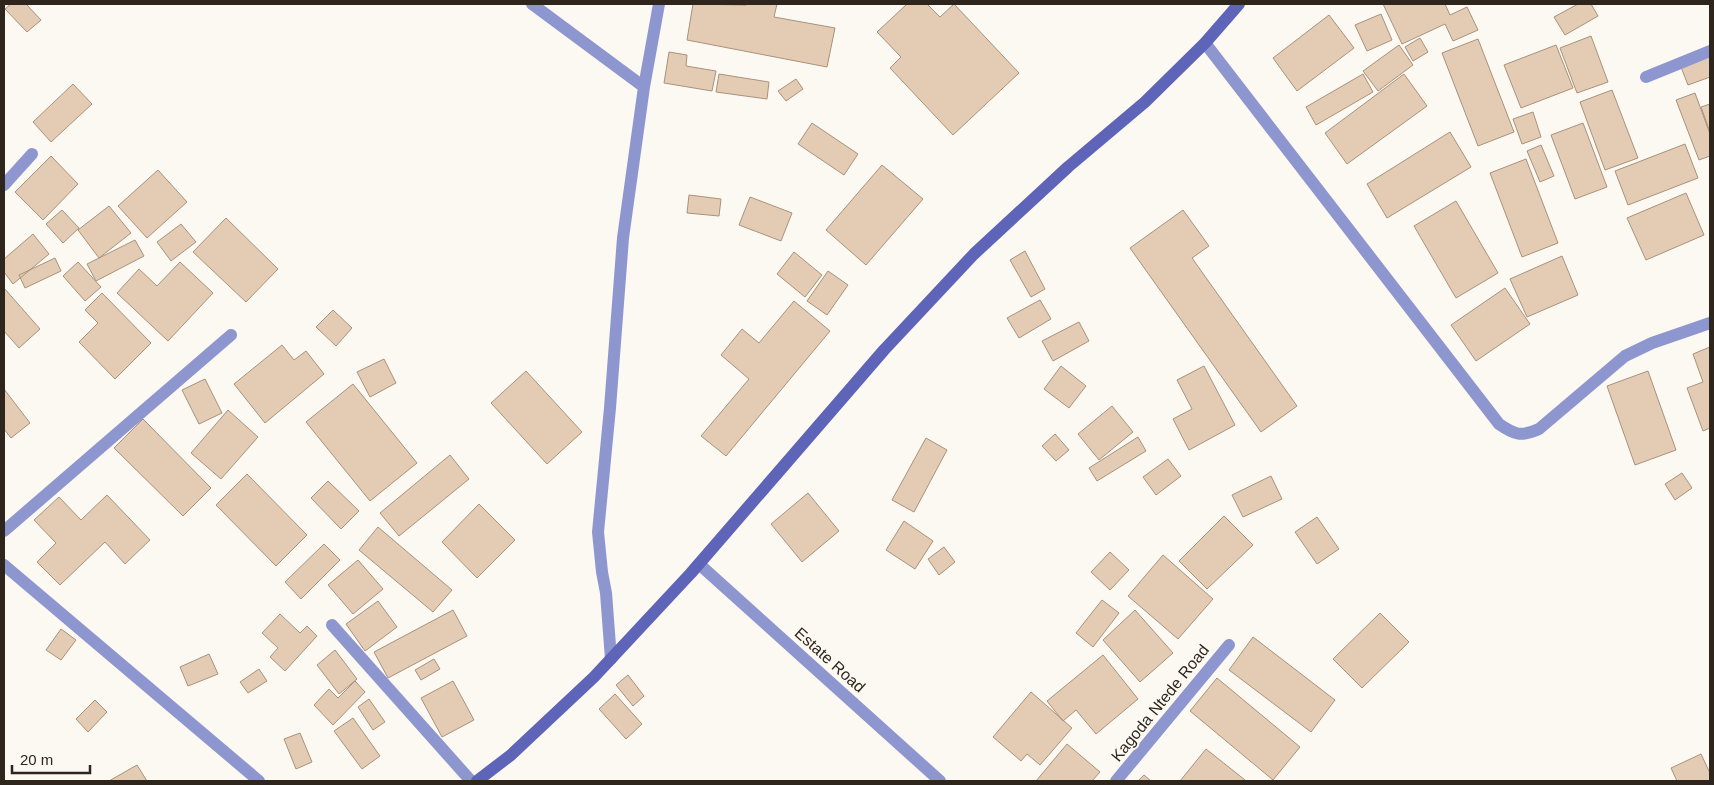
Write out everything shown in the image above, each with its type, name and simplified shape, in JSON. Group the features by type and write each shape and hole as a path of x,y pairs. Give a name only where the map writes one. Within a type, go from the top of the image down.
{"street":[{"path":"532,4 644,87"},
{"path":"611,659 606,593 598,532 610,408 622,238 644,87 659,4"},
{"path":"477,781 511,755 611,659 699,564 884,350 974,254 1068,167 1145,102 1205,43 1239,4"},
{"path":"1205,43 1499,424 1511,432 1527,435 1539,429 1625,356 1652,343 1710,323"},
{"path":"1646,77 1710,51"},
{"path":"4,185 32,154"},
{"path":"4,531 231,335"},
{"name":"Estate Road","path":"699,564 940,781"},
{"path":"4,565 259,781"},
{"path":"332,625 471,781"},
{"name":"Kagoda Ntede Road","path":"1116,781 1229,645"}],"building":[{"path":"11,4 26,4 41,20 27,32 5,9"},
{"path":"693,4 777,4 774,17 835,28 827,67 687,40"},
{"path":"907,4 927,4 940,17 954,4 1019,73 953,135 890,68 901,57 877,32"},
{"path":"1383,4 1445,4 1450,15 1467,7 1478,30 1453,41 1445,24 1402,44"},
{"path":"1578,4 1591,4 1598,16 1565,35 1554,17"},
{"path":"1381,14 1392,40 1367,51 1355,25"},
{"path":"1329,15 1354,48 1297,91 1273,58"},
{"path":"1591,36 1608,82 1577,93 1560,48"},
{"path":"1420,38 1428,52 1413,61 1405,47"},
{"path":"1478,39 1514,132 1478,146 1442,53"},
{"path":"1399,45 1413,65 1378,91 1363,71"},
{"path":"1556,45 1573,88 1521,108 1504,65"},
{"path":"669,52 687,55 686,66 716,71 712,91 664,83"},
{"path":"1710,56 1710,77 1688,85 1681,67"},
{"path":"719,74 769,82 767,99 716,92"},
{"path":"1363,74 1373,92 1316,125 1306,107"},
{"path":"1404,74 1427,106 1347,164 1325,133"},
{"path":"796,79 803,89 786,101 778,91"},
{"path":"73,84 92,104 51,142 33,122"},
{"path":"1612,90 1638,158 1605,170 1580,102"},
{"path":"1695,93 1710,134 1710,156 1699,160 1676,100"},
{"path":"1710,104 1710,132 1701,107"},
{"path":"1533,112 1541,137 1522,144 1513,119"},
{"path":"812,123 858,154 844,175 798,144"},
{"path":"1583,123 1607,187 1575,199 1551,135"},
{"path":"1450,132 1471,167 1387,218 1367,184"},
{"path":"1685,144 1698,178 1628,205 1615,171"},
{"path":"1541,145 1554,176 1540,182 1527,151"},
{"path":"51,156 78,184 43,220 15,192"},
{"path":"1526,159 1558,243 1522,257 1490,173"},
{"path":"882,165 923,199 866,265 826,230"},
{"path":"158,170 187,202 147,238 118,206"},
{"path":"1686,193 1704,235 1646,260 1627,218"},
{"path":"689,195 721,199 719,216 687,213"},
{"path":"750,197 792,213 781,241 739,225"},
{"path":"1456,201 1498,273 1456,298 1414,226"},
{"path":"109,206 131,233 99,258 78,230"},
{"path":"62,210 79,228 63,243 46,224"},
{"path":"1183,210 1209,246 1192,258 1297,406 1261,432 1130,248"},
{"path":"226,218 278,269 246,302 193,252"},
{"path":"181,224 196,242 171,261 157,242"},
{"path":"33,234 49,254 13,284 4,272 4,259"},
{"path":"135,240 144,256 96,281 87,264"},
{"path":"1025,251 1045,289 1031,297 1010,260"},
{"path":"794,252 822,275 805,297 777,274"},
{"path":"1562,256 1578,295 1527,317 1510,279"},
{"path":"55,258 61,271 25,288 19,275"},
{"path":"78,262 101,287 85,301 63,276"},
{"path":"180,262 213,293 168,341 117,293 139,269 157,286"},
{"path":"828,271 848,285 827,315 807,301"},
{"path":"4,288 40,329 19,348 4,331"},
{"path":"1505,288 1530,324 1476,361 1451,325"},
{"path":"102,293 151,343 115,379 79,342 98,323 85,310"},
{"path":"1040,300 1051,319 1019,338 1007,318"},
{"path":"794,301 830,331 726,456 701,436 749,379 721,355 742,329 759,343"},
{"path":"333,310 352,328 336,346 316,327"},
{"path":"1079,322 1089,341 1053,361 1042,341"},
{"path":"282,345 294,360 306,351 324,374 265,423 234,384"},
{"path":"1710,347 1710,428 1703,431 1687,388 1703,382 1693,354"},
{"path":"384,359 396,383 370,397 357,372"},
{"path":"1061,366 1086,386 1069,408 1044,389"},
{"path":"1204,366 1235,425 1189,450 1173,419 1192,409 1177,380"},
{"path":"526,371 582,432 547,464 491,403"},
{"path":"1648,371 1676,450 1635,465 1607,386"},
{"path":"205,379 222,413 199,424 182,390"},
{"path":"353,384 417,463 370,501 306,422"},
{"path":"4,389 30,423 11,438 4,429"},
{"path":"1112,406 1133,432 1099,460 1078,434"},
{"path":"228,410 258,437 221,479 191,453"},
{"path":"143,419 211,488 183,516 114,448"},
{"path":"1055,434 1069,450 1056,461 1042,446"},
{"path":"1138,437 1146,451 1097,481 1089,468"},
{"path":"926,438 947,450 914,512 892,500"},
{"path":"450,455 469,479 399,536 380,513"},
{"path":"1168,459 1181,476 1156,495 1143,477"},
{"path":"1682,473 1692,488 1675,500 1665,484"},
{"path":"247,474 307,535 276,566 216,505"},
{"path":"1271,476 1282,499 1243,517 1232,495"},
{"path":"328,481 359,511 341,529 311,498"},
{"path":"808,493 839,531 802,562 771,524"},
{"path":"107,495 150,540 125,564 105,542 60,585 37,562 56,543 34,520 59,497 81,520"},
{"path":"479,504 515,540 477,578 442,542"},
{"path":"1224,516 1253,545 1207,589 1179,561"},
{"path":"1317,517 1339,549 1317,564 1295,532"},
{"path":"904,521 933,541 915,569 886,550"},
{"path":"378,527 452,590 433,612 359,550"},
{"path":"324,544 340,560 301,599 285,582"},
{"path":"944,547 955,562 939,575 928,559"},
{"path":"1110,552 1129,570 1110,590 1091,572"},
{"path":"1163,555 1213,599 1178,639 1128,596"},
{"path":"358,560 383,589 353,614 328,585"},
{"path":"1102,600 1119,613 1093,647 1076,633"},
{"path":"378,601 397,627 365,651 346,624"},
{"path":"453,610 467,636 388,678 374,652"},
{"path":"1135,610 1173,653 1140,682 1103,640"},
{"path":"1380,613 1409,642 1362,688 1333,659"},
{"path":"280,614 300,633 307,626 317,636 285,671 270,657 278,648 262,633"},
{"path":"61,629 76,640 61,660 46,650"},
{"path":"1253,637 1335,700 1311,732 1229,670"},
{"path":"335,650 357,679 339,694 317,665"},
{"path":"209,654 218,674 188,686 180,667"},
{"path":"1103,655 1138,699 1096,734 1076,710 1063,721 1047,701"},
{"path":"434,659 440,669 421,680 415,670"},
{"path":"259,669 267,681 248,693 240,682"},
{"path":"628,675 644,696 633,706 616,685"},
{"path":"1217,678 1300,747 1273,780 1190,711"},
{"path":"355,681 365,692 333,725 314,705 329,689 338,698"},
{"path":"453,681 474,720 442,737 421,698"},
{"path":"1031,692 1072,728 1040,765 1027,754 1021,761 993,737"},
{"path":"615,694 642,724 626,739 599,709"},
{"path":"369,699 385,722 373,730 358,707"},
{"path":"95,700 107,712 88,732 76,719"},
{"path":"353,718 380,756 362,769 334,731"},
{"path":"300,733 312,762 296,769 284,739"},
{"path":"1067,744 1100,772 1092,781 1036,781"},
{"path":"1206,749 1245,780 1180,781"},
{"path":"1701,754 1710,773 1710,781 1677,781 1671,768"},
{"path":"137,765 147,781 109,781"},
{"path":"1144,775 1151,781 1138,781"}]}
